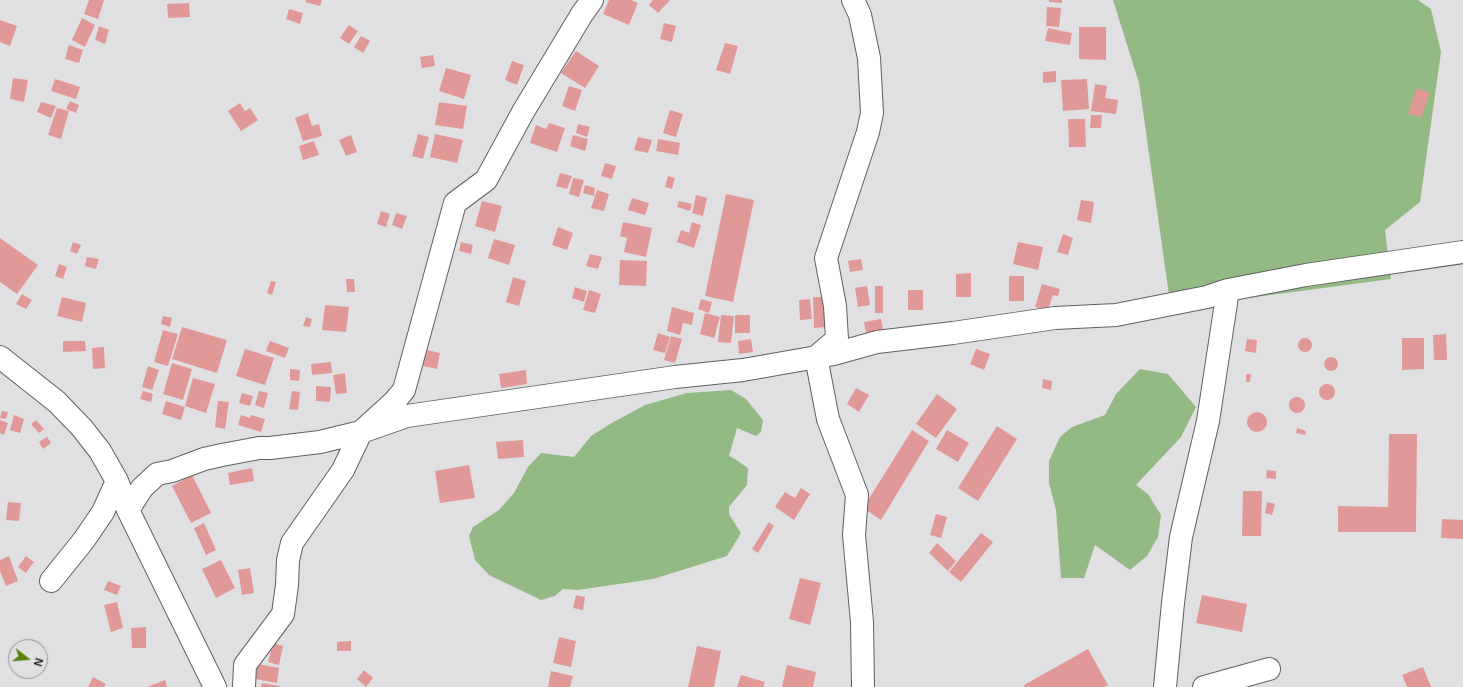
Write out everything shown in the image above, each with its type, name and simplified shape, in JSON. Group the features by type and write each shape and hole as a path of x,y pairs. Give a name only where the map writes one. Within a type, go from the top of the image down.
{"street":[{"path":"244,687 245,665 283,614 287,585 288,560 292,543 343,470 361,432 394,402 404,390 455,203 486,180 523,112 592,0"},
{"path":"816,357 837,339 835,306 826,258 868,132 872,113 869,58 860,15 853,0"},
{"path":"128,510 142,488 157,474 172,471 204,459 222,455 259,448 320,442 361,432 407,416 675,377 743,370 834,354 877,342 953,333 1054,318 1116,315 1207,297 1228,290 1306,275 1463,252"},
{"path":"1165,687 1181,536 1208,421 1228,290"},
{"path":"0,357 57,402 82,428 100,452 117,480 128,510 215,687"},
{"path":"816,357 828,419 857,495 854,535 862,622 863,687"},
{"path":"51,581 84,540 103,512 117,480"},
{"path":"1204,687 1269,669"}],"green space":[{"path":"1113,0 1418,0 1431,9 1441,52 1420,202 1385,230 1391,279 1233,300 1169,295 1139,83"},
{"path":"1140,369 1168,374 1196,407 1181,437 1136,485 1148,494 1161,515 1158,537 1147,556 1130,570 1095,545 1084,578 1061,578 1056,510 1049,483 1049,461 1060,437 1072,427 1105,415 1116,394"},
{"path":"731,390 746,399 763,420 761,432 756,436 737,428 729,456 748,468 747,485 729,507 729,514 741,533 727,556 653,579 578,590 563,589 555,596 541,600 489,575 475,560 469,536 473,527 499,510 514,493 528,467 541,453 574,457 591,436 645,405 687,393"}],"building":[{"path":"89,0 104,0 98,19 84,14"},
{"path":"306,0 322,0 320,6 305,2"},
{"path":"609,0 631,0 638,3 629,25 603,14"},
{"path":"653,0 670,0 658,13 649,5"},
{"path":"1049,0 1062,0 1062,3 1049,2"},
{"path":"189,3 190,17 168,18 167,4"},
{"path":"1047,7 1061,8 1059,27 1046,26"},
{"path":"289,9 303,13 300,24 286,19"},
{"path":"82,18 95,25 85,47 72,40"},
{"path":"0,20 17,26 10,46 0,42"},
{"path":"664,23 676,26 672,42 660,39"},
{"path":"349,25 358,31 349,44 340,38"},
{"path":"99,26 109,30 105,44 95,40"},
{"path":"1079,27 1106,27 1106,60 1079,59"},
{"path":"1048,28 1072,33 1070,45 1045,41"},
{"path":"361,36 370,41 363,53 354,47"},
{"path":"725,43 738,46 730,74 716,70"},
{"path":"69,45 83,50 79,63 65,59"},
{"path":"576,51 599,66 585,88 561,73"},
{"path":"433,55 435,66 422,68 420,57"},
{"path":"512,61 524,65 517,85 505,80"},
{"path":"446,68 471,75 464,99 439,91"},
{"path":"1056,71 1056,82 1043,83 1043,72"},
{"path":"13,78 28,80 24,102 10,99"},
{"path":"55,79 80,87 76,99 51,91"},
{"path":"1087,79 1089,109 1063,111 1061,80"},
{"path":"1095,84 1107,86 1105,98 1118,100 1116,114 1091,111"},
{"path":"569,86 582,90 575,111 562,106"},
{"path":"1417,88 1430,93 1421,118 1408,113"},
{"path":"70,101 79,105 76,113 66,109"},
{"path":"41,102 56,106 51,118 37,112"},
{"path":"439,102 467,106 463,129 435,125"},
{"path":"240,103 245,111 250,108 258,120 241,131 228,111"},
{"path":"57,108 69,111 61,139 48,135"},
{"path":"670,110 683,114 676,137 663,133"},
{"path":"308,113 312,126 319,124 322,136 303,141 295,118"},
{"path":"1091,115 1102,115 1101,128 1090,128"},
{"path":"1068,119 1085,119 1086,147 1069,147"},
{"path":"549,123 565,128 557,152 530,143 536,125 546,129"},
{"path":"578,124 590,127 587,137 576,133"},
{"path":"418,134 429,137 423,159 412,156"},
{"path":"435,134 463,140 457,163 430,157"},
{"path":"351,135 357,152 346,156 339,140"},
{"path":"573,135 588,139 585,151 570,146"},
{"path":"638,137 652,140 648,153 634,150"},
{"path":"658,139 680,143 678,155 656,151"},
{"path":"314,141 319,155 303,160 299,146"},
{"path":"605,163 616,166 612,179 601,176"},
{"path":"560,173 572,176 567,189 556,186"},
{"path":"668,176 675,178 672,189 665,187"},
{"path":"573,178 584,180 579,197 569,194"},
{"path":"585,185 595,188 594,196 583,193"},
{"path":"597,190 609,194 604,211 591,208"},
{"path":"726,194 754,200 733,302 705,296"},
{"path":"696,195 707,198 703,216 692,213"},
{"path":"632,198 649,203 645,215 628,210"},
{"path":"1081,200 1094,202 1091,223 1077,220"},
{"path":"482,201 502,206 495,232 475,226"},
{"path":"679,201 692,204 690,211 677,207"},
{"path":"381,211 390,214 386,227 377,224"},
{"path":"396,213 407,216 402,229 392,225"},
{"path":"623,222 652,228 646,257 624,252 627,238 620,236"},
{"path":"692,222 701,225 694,248 677,242 681,230 689,233"},
{"path":"558,227 573,233 567,250 552,245"},
{"path":"1063,234 1073,238 1068,255 1057,252"},
{"path":"0,238 38,265 17,294 0,282"},
{"path":"494,239 515,245 509,265 488,258"},
{"path":"73,242 81,245 77,254 70,251"},
{"path":"461,242 473,245 471,254 459,251"},
{"path":"1018,242 1043,247 1038,270 1013,264"},
{"path":"590,254 602,257 598,269 586,266"},
{"path":"87,257 99,259 96,269 85,266"},
{"path":"861,259 863,270 850,272 848,261"},
{"path":"620,260 647,261 646,286 619,285"},
{"path":"59,264 67,267 63,279 55,276"},
{"path":"971,273 971,297 956,297 956,274"},
{"path":"1009,276 1024,276 1024,301 1009,301"},
{"path":"513,277 526,281 519,306 506,302"},
{"path":"346,279 354,279 355,292 347,292"},
{"path":"271,281 276,282 272,295 267,293"},
{"path":"1042,284 1060,289 1058,296 1053,295 1048,310 1035,307"},
{"path":"867,286 870,305 858,307 855,288"},
{"path":"875,286 883,286 883,313 875,313"},
{"path":"575,287 587,291 584,302 572,298"},
{"path":"589,290 601,294 595,313 583,310"},
{"path":"908,290 923,290 923,310 908,310"},
{"path":"22,294 32,300 26,309 16,304"},
{"path":"62,297 86,303 82,322 57,316"},
{"path":"813,297 826,297 826,327 814,328"},
{"path":"701,299 712,302 709,313 698,309"},
{"path":"810,299 812,319 800,320 799,300"},
{"path":"325,305 349,307 346,332 322,330"},
{"path":"672,307 694,313 692,325 683,323 680,335 667,331"},
{"path":"705,313 720,317 714,338 700,334"},
{"path":"721,315 734,316 731,343 718,342"},
{"path":"735,315 750,315 750,333 735,333"},
{"path":"163,316 172,318 170,327 161,324"},
{"path":"306,317 312,319 310,327 303,326"},
{"path":"881,319 883,330 866,333 864,322"},
{"path":"182,327 227,340 217,373 172,359"},
{"path":"163,330 178,334 168,366 154,362"},
{"path":"658,333 670,337 665,353 653,350"},
{"path":"1446,334 1447,360 1434,360 1433,335"},
{"path":"671,336 682,339 675,363 664,360"},
{"path":"1302,338 1308,338 1312,342 1312,348 1308,352 1302,352 1298,348 1298,342"},
{"path":"1402,338 1424,338 1424,369 1402,370"},
{"path":"751,339 753,352 739,354 738,341"},
{"path":"1247,339 1257,340 1256,353 1245,351"},
{"path":"63,341 85,341 86,351 63,352"},
{"path":"270,341 289,348 285,358 266,351"},
{"path":"104,347 105,368 93,369 92,348"},
{"path":"245,349 274,358 265,385 236,376"},
{"path":"976,349 990,354 984,370 970,364"},
{"path":"427,350 440,353 437,369 423,366"},
{"path":"1331,357 1336,359 1338,364 1336,369 1331,371 1326,369 1324,364 1326,359"},
{"path":"331,362 332,373 312,375 311,364"},
{"path":"172,363 192,369 183,400 163,394"},
{"path":"148,366 159,370 152,390 142,387"},
{"path":"290,369 300,370 299,381 290,380"},
{"path":"526,370 527,384 501,388 499,374"},
{"path":"345,373 347,393 336,394 333,375"},
{"path":"1246,374 1251,374 1250,382 1246,382"},
{"path":"193,378 215,384 206,413 185,406"},
{"path":"1043,379 1052,381 1051,390 1042,388"},
{"path":"1327,384 1334,389 1335,392 1330,399 1327,400 1320,395 1319,392 1324,385"},
{"path":"316,386 331,387 330,402 316,401"},
{"path":"856,388 869,395 859,412 847,404"},
{"path":"143,391 153,394 151,402 140,399"},
{"path":"259,391 268,393 264,408 255,405"},
{"path":"292,391 300,392 298,410 289,409"},
{"path":"242,393 253,396 250,406 239,403"},
{"path":"937,394 957,409 936,438 916,424"},
{"path":"1297,397 1304,402 1305,405 1300,412 1297,413 1290,408 1289,405 1294,398"},
{"path":"166,401 185,407 181,420 162,414"},
{"path":"218,401 229,402 225,429 215,427"},
{"path":"2,411 8,412 6,419 0,418"},
{"path":"1257,412 1264,415 1267,422 1264,429 1257,432 1250,429 1247,422 1250,415"},
{"path":"14,415 24,419 20,433 10,430"},
{"path":"241,415 250,418 251,415 265,419 261,432 238,425"},
{"path":"0,420 8,423 4,435 0,433"},
{"path":"36,420 44,429 39,433 31,424"},
{"path":"997,426 1017,439 978,501 958,488"},
{"path":"1297,428 1306,431 1305,435 1296,433"},
{"path":"912,430 929,441 881,520 863,508"},
{"path":"947,430 969,443 958,462 936,449"},
{"path":"1389,434 1417,434 1416,532 1338,532 1338,506 1388,507"},
{"path":"47,437 51,443 43,449 39,442"},
{"path":"523,440 524,457 498,459 496,442"},
{"path":"469,465 475,498 440,503 435,471"},
{"path":"252,468 254,481 230,485 228,473"},
{"path":"1267,470 1276,471 1276,479 1266,478"},
{"path":"192,475 211,513 191,523 172,486"},
{"path":"801,488 810,494 794,520 775,507 785,492 795,498"},
{"path":"1243,491 1262,491 1261,536 1242,536"},
{"path":"8,502 21,503 19,521 6,520"},
{"path":"1267,502 1275,504 1272,515 1265,513"},
{"path":"936,514 947,517 941,538 930,535"},
{"path":"1442,519 1463,520 1463,539 1441,538"},
{"path":"769,522 774,526 758,553 752,549"},
{"path":"204,523 216,550 206,555 194,528"},
{"path":"981,533 993,542 961,582 949,572"},
{"path":"937,543 956,561 948,571 929,553"},
{"path":"9,556 18,581 6,586 0,571 0,560"},
{"path":"26,556 34,562 26,573 18,567"},
{"path":"221,560 235,588 216,598 202,569"},
{"path":"250,568 254,593 242,595 238,570"},
{"path":"800,578 821,583 810,625 789,619"},
{"path":"108,581 121,586 117,595 104,590"},
{"path":"576,595 585,597 583,610 573,608"},
{"path":"1202,595 1247,604 1242,632 1196,623"},
{"path":"117,602 123,628 111,632 104,605"},
{"path":"146,627 146,648 132,648 131,628"},
{"path":"559,637 576,641 571,667 553,663"},
{"path":"351,641 351,651 337,651 337,642"},
{"path":"273,643 283,646 279,665 268,662"},
{"path":"697,646 721,651 714,687 688,687"},
{"path":"1088,649 1108,685 1104,687 1025,687 1024,685"},
{"path":"258,664 279,668 277,683 255,679"},
{"path":"787,665 816,672 813,687 782,687"},
{"path":"1423,667 1431,687 1407,687 1402,675"},
{"path":"364,670 373,678 366,687 357,679"},
{"path":"551,671 573,676 570,687 548,687"},
{"path":"741,675 765,682 763,687 737,687"},
{"path":"93,677 106,684 104,687 88,687"},
{"path":"165,680 167,687 147,687"},
{"path":"262,683 280,686 280,687 261,687"}]}
